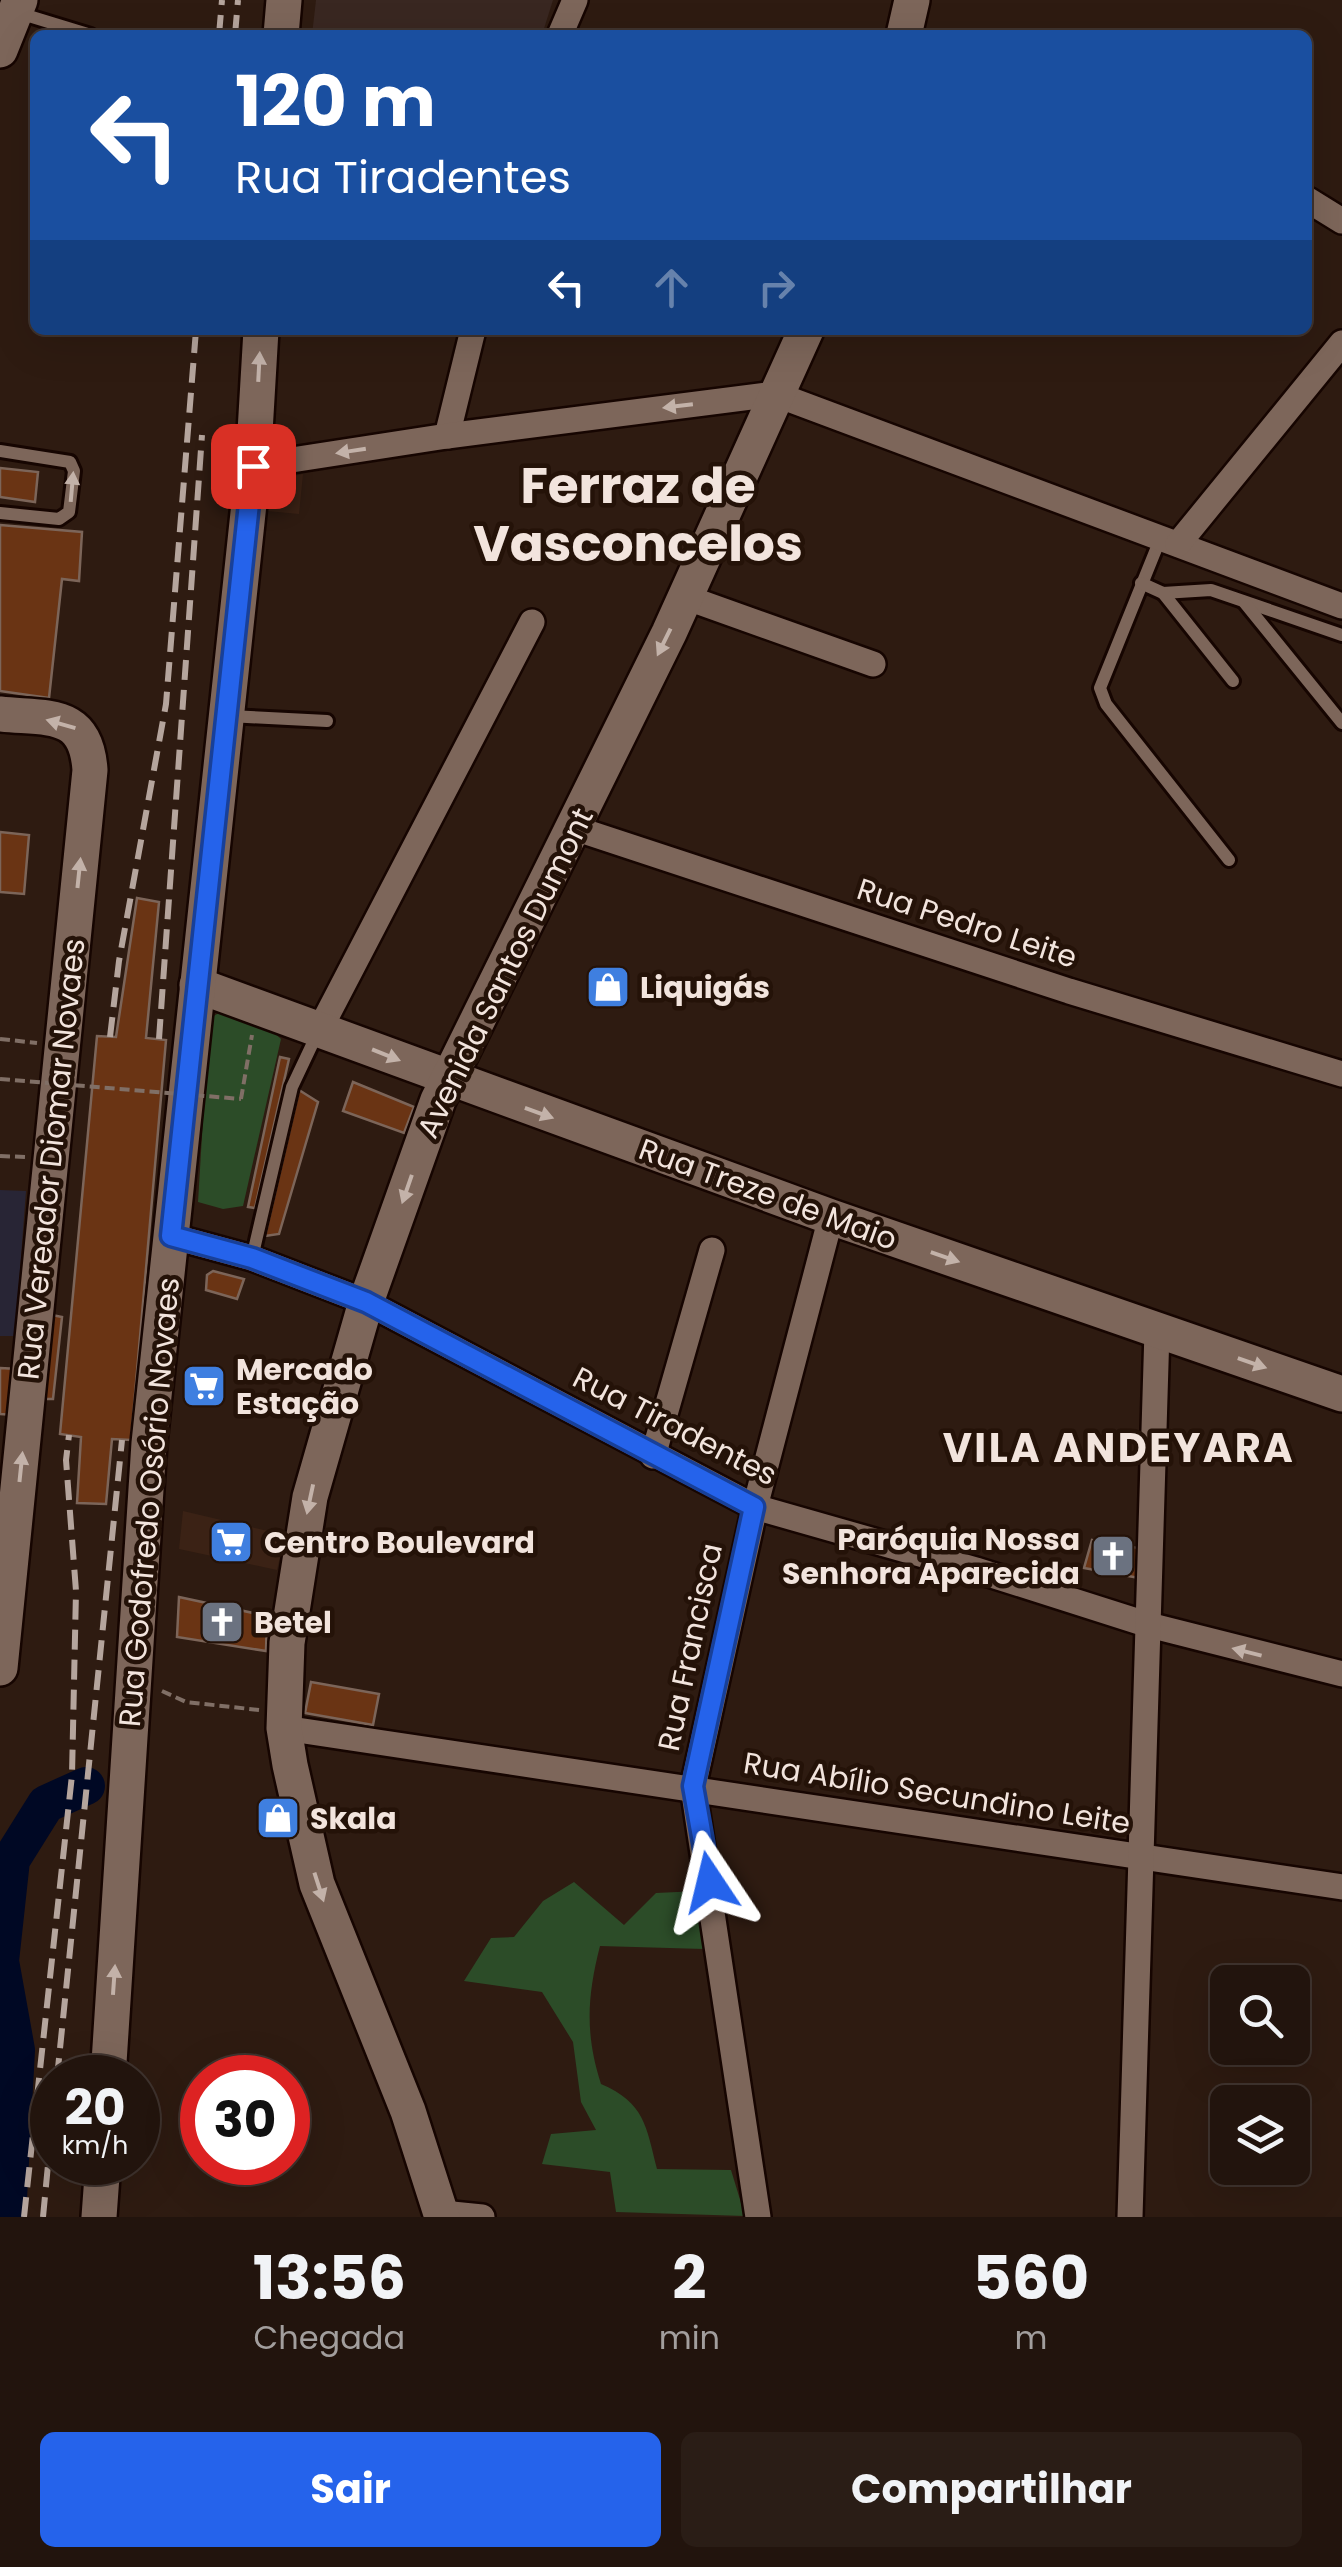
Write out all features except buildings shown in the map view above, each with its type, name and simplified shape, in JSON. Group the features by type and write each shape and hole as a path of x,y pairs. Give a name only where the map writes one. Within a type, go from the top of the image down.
{"main road":[{"path":"281,30 284,0"},
{"path":"905,30 912,0"},
{"path":"0,50 18,6"},
{"name":"Rua Godofredo Osório Novaes","path":"109,2055 148,1443 253,466 261,335"},
{"name":"Avenida Santos Dumont","path":"442,2215 408,2110 317,1884 284,1717 287,1643 310,1497 366,1302 448,1080 686,597 804,335"},
{"name":"Rua Vereador Diomar Novaes","path":"0,714 64,721 77,727 89,746 90,770 0,1668"},
{"name":"Rua Treze de Maio","path":"196,985 831,1217 1342,1394"},
{"path":"99,2217 101,2185"}],"street":[{"path":"562,30 576,0"},
{"path":"1312,202 1342,221"},
{"path":"447,436 473,335"},
{"path":"1169,540 1342,343"},
{"path":"253,466 447,436 775,394 1342,606"},
{"path":"686,597 873,664"},
{"path":"320,1029 532,622"},
{"name":"Rua Pedro Leite","path":"574,828 1069,991 1342,1074"},
{"name":"Rua Francisca","path":"758,2217 693,1786 754,1507 831,1217"},
{"name":"Rua Tiradentes","path":"171,1236 252,1258 366,1302 754,1507 976,1570 1149,1626 1342,1674"},
{"path":"653,1456 712,1250"},
{"path":"1130,2217 1157,1331"},
{"name":"Rua Abílio Secundino Leite","path":"284,1717 1140,1858 1342,1887"},
{"path":"442,2215 482,2217"}],"lane":[{"path":"18,6 78,30"},
{"path":"0,451 70,462 74,471 69,512 59,519 0,513"},
{"path":"1169,540 1141,583 1100,688 1106,704 1230,860"},
{"path":"1141,583 1163,592 1211,590 1342,635"},
{"path":"1163,592 1233,681"},
{"path":"1243,600 1342,723"},
{"path":"226,716 327,721"},
{"path":"252,1258 292,1087 320,1029"}],"path":[{"path":"0,1079 241,1099 252,1038"},
{"path":"0,1039 62,1045"},
{"path":"134,1678 186,1702 284,1717"}],"shaded area":[{"path":"316,0 553,0 544,30 313,30"},
{"path":"303,474 299,514 267,511 269,481"},
{"path":"0,1190 26,1191 15,1336 0,1336"},
{"name":"Centro Boulevard","path":"183,1511 285,1535 277,1570 179,1549"}],"green space":[{"path":"224,1010 269,1028 281,1039 243,1206 223,1209 198,1202 208,1036 212,1017"},
{"path":"574,1882 624,1925 656,1893 699,1891 704,1949 600,1946 590,1999 592,2049 601,2084 627,2099 641,2118 657,2169 731,2170 745,2216 616,2212 610,2172 542,2164 551,2134 596,2130 581,2102 573,2042 542,1992 464,1981 491,1938 514,1937 543,1901"}],"waterway":[{"path":"7,2217 16,2050 0,1961 11,1860 46,1804 86,1786"}],"railway":[{"path":"219,30 222,0"},
{"path":"235,30 238,0"},
{"path":"110,1037 119,961 166,704 196,335"},
{"path":"159,1039 202,435"},
{"path":"24,2217 72,1775 76,1591 66,1460 69,1435"},
{"path":"59,2055 122,1440"},
{"path":"43,2217 46,2185"}],"place":[{"name":"Liquigás","path":"608,987"},
{"name":"Mercado Estação","path":"204,1386"},
{"name":"Centro Boulevard","path":"231,1542"},
{"name":"Paróquia Nossa Senhora Aparecida","path":"1113,1556"},
{"name":"Betel","path":"222,1622"},
{"name":"Skala","path":"278,1818"}],"district":[{"name":"Ferraz de Vasconcelos","path":"638,514"},
{"name":"VILA ANDEYARA","path":"1119,1448"}],"route":[{"path":"253,466 171,1236 252,1258 366,1302 754,1507 693,1786 710,1882"}]}
